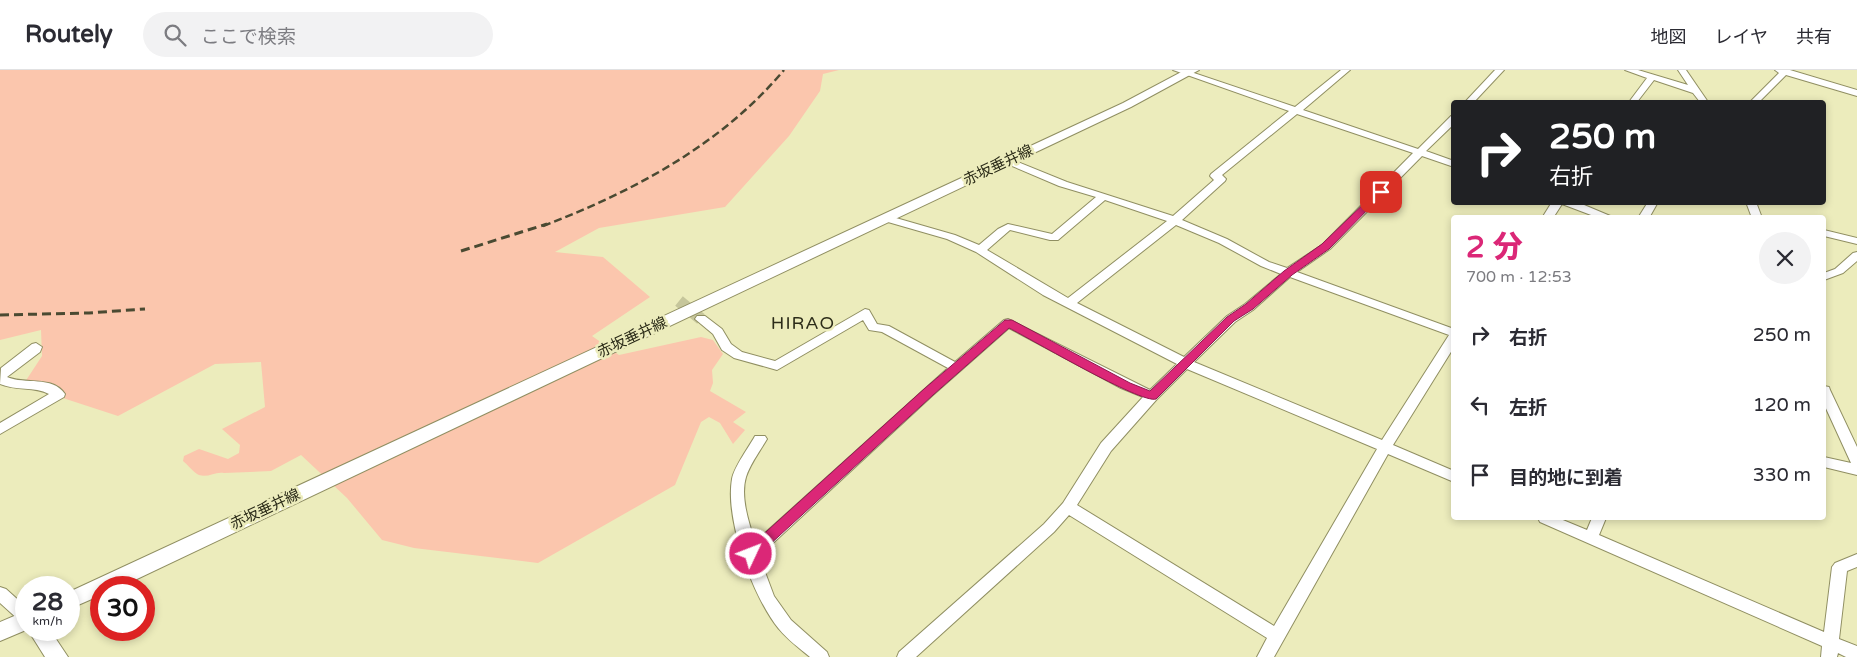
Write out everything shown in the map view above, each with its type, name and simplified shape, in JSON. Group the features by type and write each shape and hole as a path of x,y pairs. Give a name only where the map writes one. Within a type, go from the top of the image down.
{"main road":[{"name":"赤坂垂井線","path":"80,596 1008,161 1159,89 1186,71"},
{"path":"0,632 15,625"},
{"path":"46,641 57,657"}],"street":[{"path":"1070,302 1174,221 1221,179 1215,176 1346,70"},
{"path":"1470,100 1500,70"},
{"path":"1629,70 1697,91"},
{"path":"1682,70 1703,100"},
{"path":"1186,71 1451,163"},
{"path":"1756,100 1783,71 1857,94"},
{"path":"1635,100 1652,77"},
{"path":"905,657 1049,528 1068,507 1106,447 1152,396 1231,319 1249,307 1288,273 1326,246 1451,121"},
{"path":"1008,161 1063,184 1136,205 1223,241 1265,264 1451,332"},
{"path":"980,250 1008,227 1016,227 1028,233 1054,238 1104,196"},
{"path":"1574,205 1602,215"},
{"path":"885,218 951,237 980,250 1047,292 1070,302 1186,363 1451,476"},
{"path":"1826,233 1857,241"},
{"path":"1826,276 1839,271 1857,256"},
{"path":"701,319 718,332 726,347 738,355 777,366 865,313 873,327 884,329 956,368"},
{"path":"751,554 1008,323 1126,386 1152,396"},
{"path":"1265,657 1385,447 1451,343"},
{"path":"0,429 59,394 45,386 11,384 0,378 5,371 36,349 36,347"},
{"path":"1826,394 1857,462"},
{"path":"760,438 739,477 738,499 751,554 767,600 784,625 821,657"},
{"path":"1826,462 1857,470"},
{"path":"1068,507 1277,636"},
{"path":"1550,520 1830,650 1857,654"},
{"path":"1591,538 1598,520"},
{"path":"1830,650 1840,567 1857,560"},
{"path":"0,594 15,607"}],"shaded area":[{"path":"0,70 839,70 823,74 820,91 789,136 725,207 599,228 555,252 603,257 650,297 592,336 619,355 701,337 713,340 723,354 712,370 713,383 710,391 746,412 733,422 745,430 733,444 720,423 709,417 701,422 675,485 538,563 414,548 382,540 347,498 301,455 271,471 221,473 206,476 197,474 183,461 184,456 199,449 228,459 239,453 240,445 222,429 265,407 261,362 215,364 118,416 23,385 42,356 41,330 0,340"}],"tunnel":[{"path":"679,301 701,319"}],"railway":[{"path":"543,226 610,197 674,163 733,121 784,70"},
{"path":"461,251 547,224"},
{"path":"0,315 89,313 145,309"}],"district":[{"name":"HIRAO","path":"803,323"}],"route":[{"path":"751,554 928,392 1008,323 1126,386 1152,396 1231,319 1249,307 1288,273 1326,246 1381,192"}]}
